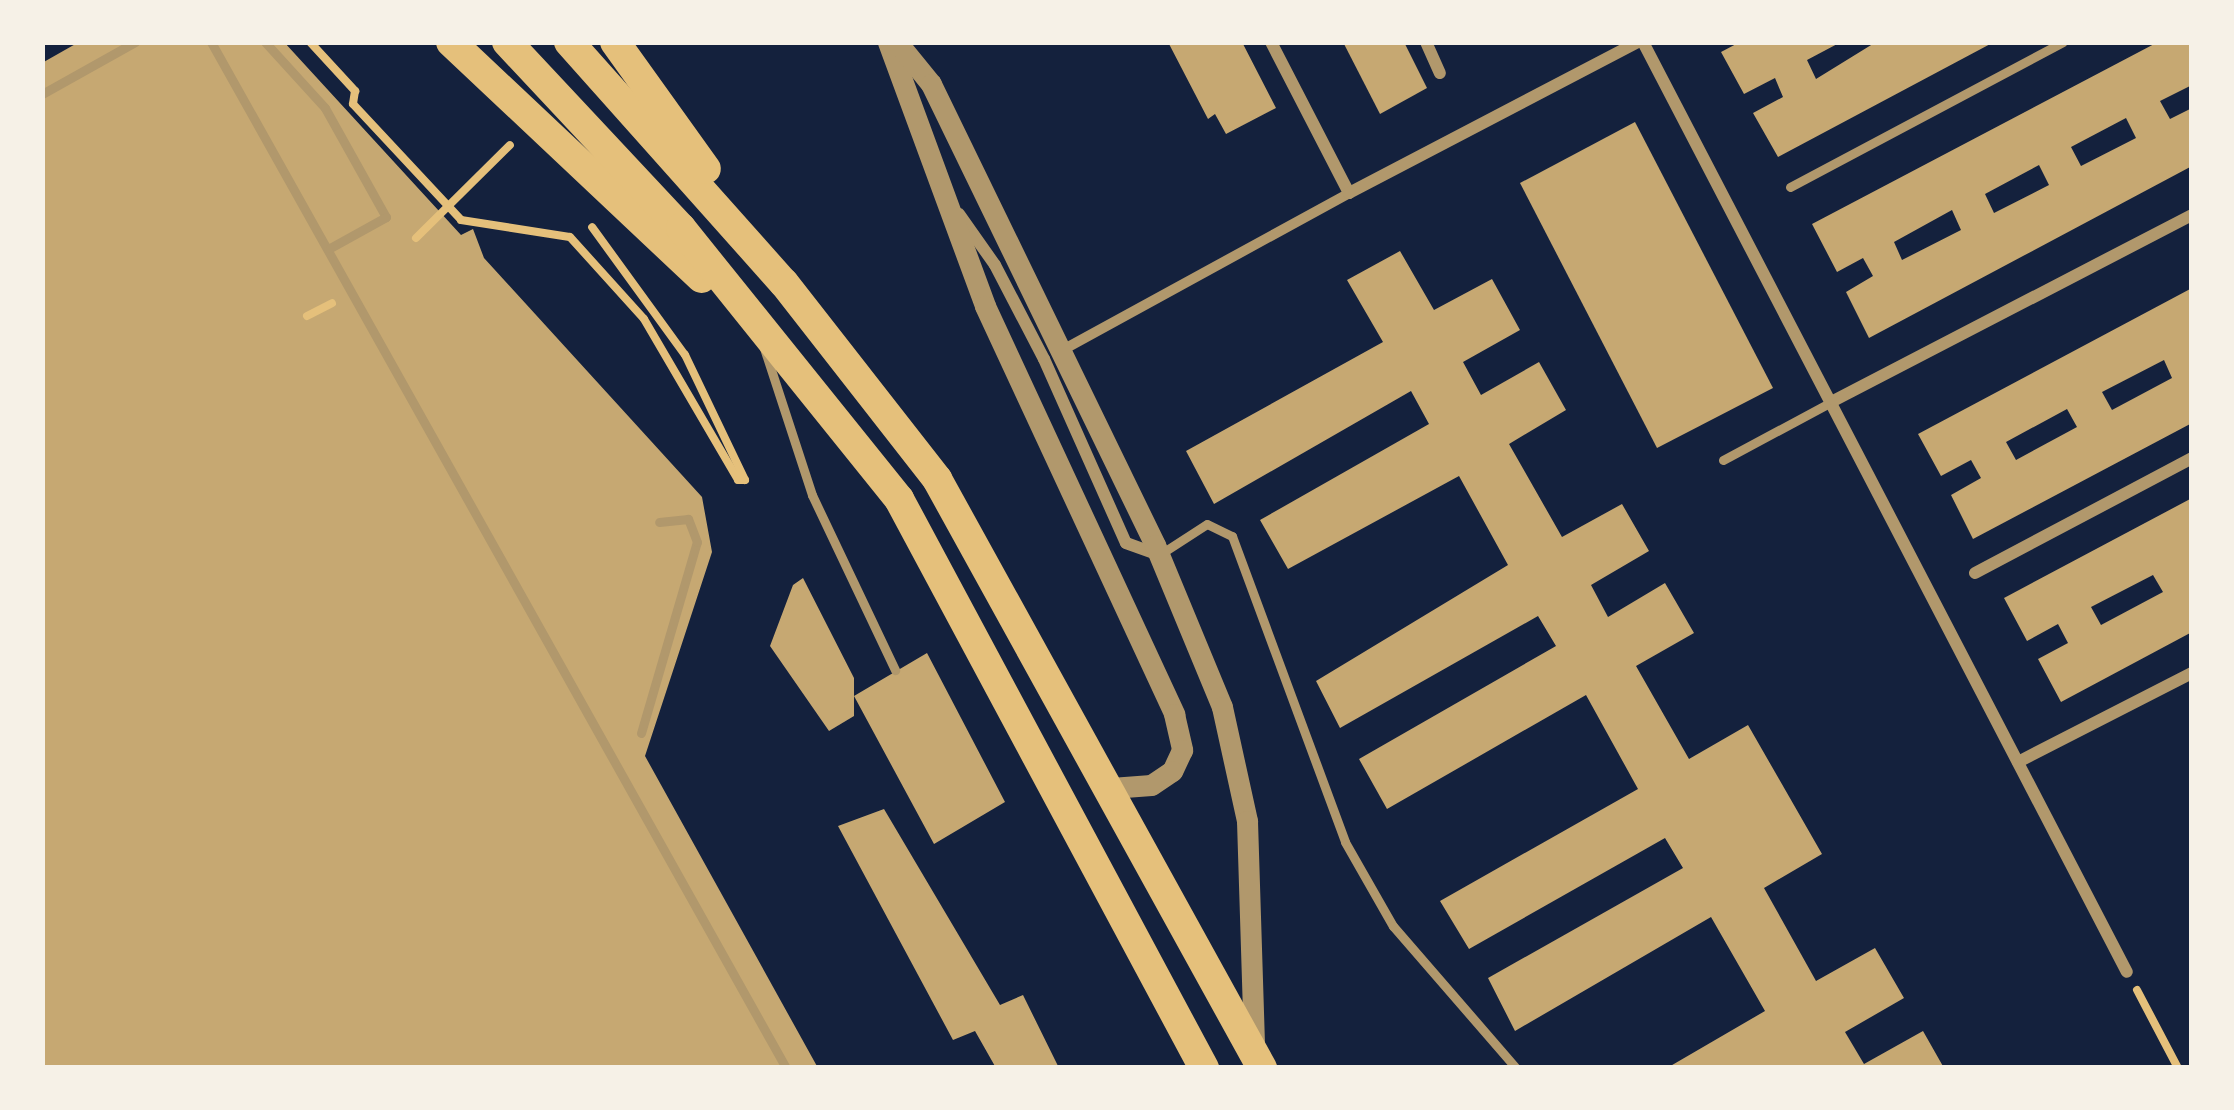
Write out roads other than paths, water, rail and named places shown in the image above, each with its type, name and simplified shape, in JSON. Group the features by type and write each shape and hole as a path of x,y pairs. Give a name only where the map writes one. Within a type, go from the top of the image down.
{"main road":[{"path":"451,42 802,373"},
{"path":"507,42 652,196 802,373 898,499 1204,1068"},
{"path":"569,42 784,283"},
{"path":"615,42 784,283 938,479 1258,1061"}],"street":[{"path":"892,42 985,305 1174,714 1182,750 1172,771 1151,785 1112,788"},
{"path":"892,42 931,84 1159,555 1222,707 1247,821 1258,1061"},
{"path":"1271,42 1349,193"},
{"path":"1426,42 1440,73"},
{"path":"1059,352 1349,193 1641,42 1835,400 2127,972"},
{"path":"951,204 995,265 1044,358 1126,543 1159,555"},
{"path":"1835,400 2192,215"},
{"path":"1975,573 2192,458"},
{"path":"2018,762 2192,673"}],"lane":[{"path":"42,94 136,42"},
{"path":"211,42 786,1068"},
{"path":"265,42 326,108 386,218 330,248"},
{"path":"1790,187 2063,42"},
{"path":"758,332 812,495 895,670"},
{"path":"1723,460 1835,400"},
{"path":"640,733 697,542 688,519 659,522"},
{"path":"1159,555 1207,524 1232,536 1346,842 1393,926 1516,1068"}]}
